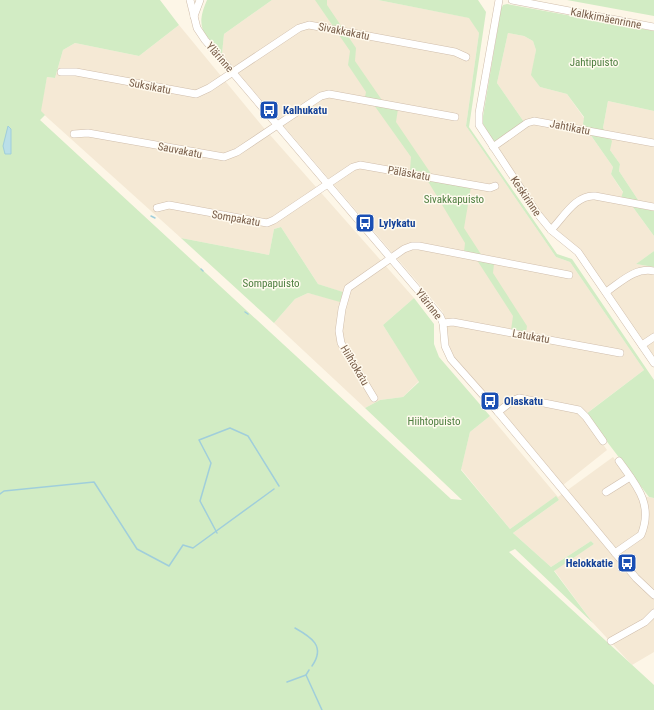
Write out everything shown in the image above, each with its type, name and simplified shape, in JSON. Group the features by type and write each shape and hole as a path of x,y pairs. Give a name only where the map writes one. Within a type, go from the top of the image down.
{"street":[{"name":"Ylärinne","path":"190,0 197,28 202,35 435,310 443,323 445,346 451,359 498,412 615,553 644,586 654,595"},
{"path":"194,16 200,0"},
{"name":"Keskirinne","path":"499,0 478,118 481,129 537,212 551,230 578,252 654,364"},
{"name":"Kalkkimäenrinne","path":"512,0 654,27"},
{"name":"Sivakkakatu","path":"233,72 299,28 309,24 455,52 466,57"},
{"name":"Suksikatu","path":"61,72 76,72 193,94 202,93 233,72"},
{"path":"278,125 321,96 329,94 455,117"},
{"name":"Jahtikatu","path":"494,147 527,123 534,121 654,143"},
{"name":"Sauvakatu","path":"74,134 88,133 224,157 237,152 278,125"},
{"name":"Päläskatu","path":"328,184 360,165 490,188 495,186"},
{"name":"Sompakatu","path":"157,208 169,205 267,223 274,220 328,184"},
{"path":"551,230 578,201 587,196 595,196 654,207"},
{"path":"391,258 404,249 415,246 568,276"},
{"name":"Hiihtokatu","path":"374,398 341,343 339,325 342,306 348,288 391,258"},
{"path":"606,292 635,272 642,270 654,271"},
{"name":"Latukatu","path":"443,323 453,322 620,353"},
{"path":"642,345 654,337"},
{"path":"498,412 512,401 519,398 576,409 584,414 603,441"},
{"path":"615,553 639,537 646,518 647,502 619,461"},
{"path":"606,492 630,477"},
{"path":"611,641 645,622 654,614"}],"shaded area":[{"path":"272,0 378,0 470,18 479,33 466,126 556,257 570,262 644,370 583,416 607,450 563,485 456,361 450,349 443,312 222,54 224,34"},
{"path":"179,25 263,127 414,298 383,325 419,381 403,397 380,400 365,408 274,323 295,299 308,293 340,301 342,292 318,284 281,227 274,229 269,255 181,238 40,111 47,77 55,78 63,50 75,43 139,56"},
{"path":"508,33 524,36 533,41 536,50 532,75 540,87 567,94 584,118 583,124 613,167 611,174 654,236 654,251 636,264 654,267 654,357 583,253 548,222 495,144 524,122 497,83"},
{"path":"608,101 654,111 654,211 644,209 619,171 620,164 610,150 603,128"},
{"path":"490,416 558,497 613,457 642,496 654,498 654,652 632,665 593,623 554,570 594,544 591,541 551,567 513,533 559,500 555,497 510,529 461,469 470,432"}],"green space":[{"name":"Hiihtopuisto","path":"0,0 160,0 179,25 139,56 75,43 63,50 55,78 47,77 41,111 45,115 40,120 451,499 462,500 365,408 380,400 403,397 419,382 383,325 414,298 434,324 434,344 439,357 490,416 470,432 461,470 510,529 556,496 559,500 513,533 551,567 591,541 594,544 554,571 593,623 515,549 509,552 654,685 654,710 0,710"},
{"path":"207,0 272,0 224,34 222,54 206,36 201,24 203,9"},
{"name":"Sivakkapuisto","path":"315,0 327,0 327,5 356,48 355,61 386,106 398,109 396,122 436,181 471,187 464,228 486,262 494,264 493,273 527,326 526,333 511,330 513,316 473,254 464,252 465,243 423,173 410,170 411,157 369,98 365,97 366,92 348,65 350,51"},
{"path":"378,0 478,0 486,12 469,127 557,254 572,259 654,380 654,498 649,497 586,414 644,370 570,262 556,257 466,126 479,33 469,18"},
{"path":"567,0 654,0 654,16"},
{"name":"Jahtipuisto","path":"507,4 654,31 654,111 608,101 603,128 612,141 610,150 620,164 619,171 644,209 654,211 654,236 627,199 621,198 623,192 611,174 613,167 583,124 584,117 567,94 540,87 531,75 536,50 533,41 524,36 508,33 497,83 524,122 495,144 482,122 501,9 503,5"},
{"name":"Sompapuisto","path":"281,227 318,284 343,292 340,302 308,293 295,299 274,323 181,238 269,255 274,229"},
{"path":"654,251 654,267 636,264"}],"water":[{"path":"8,126 11,129 11,154 5,154 3,146"}],"waterway":[{"path":"151,216 155,218"},
{"path":"217,533 200,501 211,463 199,440 230,428 248,436 279,486"},
{"path":"0,494 4,491 94,482 137,549 169,566 183,545 193,548 274,489"},
{"path":"295,628 315,643 318,653 312,666"},
{"path":"306,675 309,670"},
{"path":"287,682 306,675 322,710"}],"place":[{"name":"Kalhukatu","path":"269,110"},
{"name":"Lylykatu","path":"365,223"},
{"name":"Olaskatu","path":"490,401"},
{"name":"Helokkatie","path":"627,563"}]}
